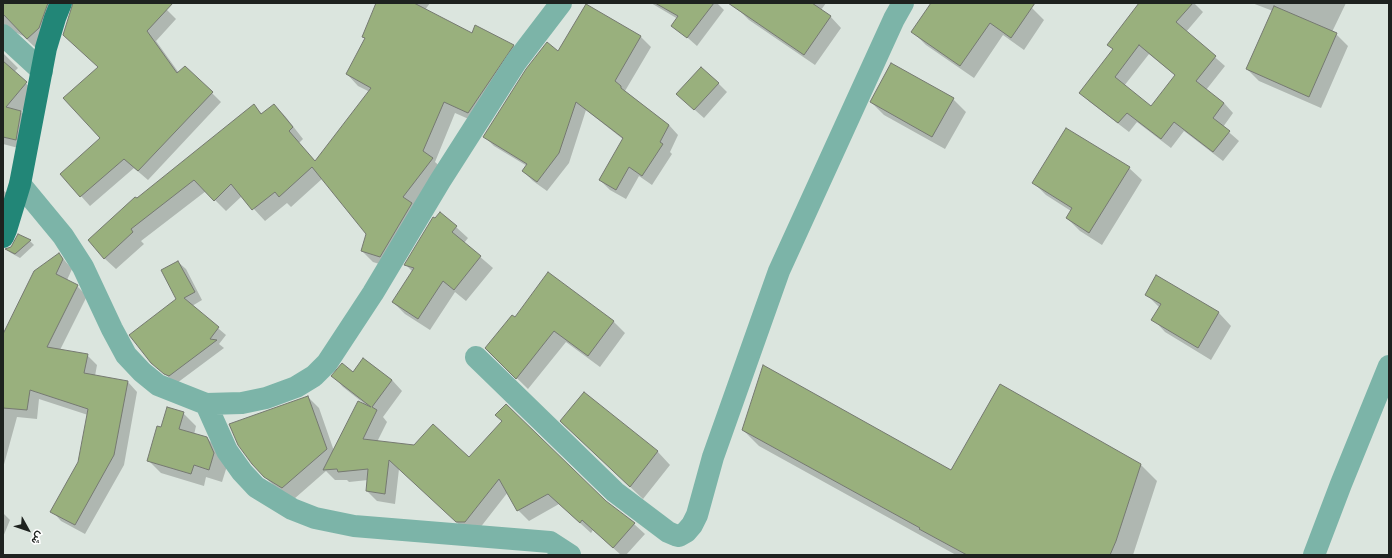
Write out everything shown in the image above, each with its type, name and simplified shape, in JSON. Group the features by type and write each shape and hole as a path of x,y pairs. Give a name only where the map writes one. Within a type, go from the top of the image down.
{"main road":[{"path":"3,237 20,184 46,48 61,3"}],"street":[{"path":"20,184 63,236 83,267 126,355 142,372 158,385 206,404 242,403 266,398 296,387 314,376 327,363 373,293 440,181 516,62 561,3"},
{"path":"476,357 616,492 668,532 679,536 686,532 698,515 713,457 779,271 891,26 903,3"},
{"path":"3,35 42,71"},
{"path":"1314,555 1389,366"},
{"path":"206,404 227,451 242,472 256,487 292,509 314,518 354,526 545,541 560,547 570,555"}],"building":[{"path":"3,3 48,3 39,28 27,39 3,14"},
{"path":"73,3 173,3 147,31 177,73 185,66 213,92 138,171 124,159 80,197 60,174 100,138 63,98 98,67 63,35"},
{"path":"376,3 414,3 472,33 475,25 514,45 468,113 444,102 423,151 433,158 403,197 412,203 380,257 361,251 366,234 312,167 279,197 275,192 252,210 231,184 214,201 194,180 131,229 133,232 104,259 88,240 135,197 137,198 254,104 261,114 274,104 293,127 289,131 315,161 371,88 346,74 365,38 362,37"},
{"path":"655,3 714,3 687,38 671,26 678,16"},
{"path":"728,3 812,3 831,16 804,55"},
{"path":"931,3 1035,3 1011,38 990,23 960,66 911,32"},
{"path":"1139,3 1193,3 1176,22 1216,56 1196,81 1224,103 1213,118 1230,131 1213,152 1174,122 1161,139 1127,113 1118,123 1079,93 1113,49 1107,45","holes":["1139,45 1175,75 1151,106 1115,77"]},
{"path":"586,4 641,36 615,81 621,86 621,88 669,125 660,142 663,144 642,176 629,167 616,190 599,180 623,138 576,102 559,153 537,182 522,171 527,164 483,137 526,69 547,42 558,51"},
{"path":"1274,6 1337,33 1309,97 1246,69"},
{"path":"3,61 27,82 6,107 21,111 16,140 3,137"},
{"path":"891,63 954,98 932,137 870,102"},
{"path":"701,67 719,83 694,110 676,94"},
{"path":"1066,128 1130,167 1089,233 1066,218 1072,208 1032,183"},
{"path":"440,212 457,226 452,232 481,256 454,290 443,281 418,319 392,302 414,268 404,265 433,217 435,218"},
{"path":"18,234 31,240 15,254 5,249 11,247"},
{"path":"59,253 63,259 56,274 78,285 47,347 88,354 84,373 128,381 114,455 75,525 50,512 78,462 88,409 30,390 27,410 3,408 3,334 34,271"},
{"path":"178,261 195,292 184,298 219,327 210,339 217,340 169,376 164,374 151,363 129,335 176,299 161,270"},
{"path":"548,272 614,321 588,356 554,331 516,379 485,348 512,315 515,317"},
{"path":"1156,275 1219,312 1198,348 1151,320 1161,304 1145,295"},
{"path":"363,358 392,380 372,407 377,410 363,439 414,445 433,424 469,457 502,421 495,415 506,404 606,501 635,523 613,548 582,520 580,523 548,494 517,511 499,479 465,522 456,522 389,460 385,494 366,491 368,469 338,472 337,469 323,470 358,401 371,407 331,376 342,363 353,372"},
{"path":"763,365 951,470 1000,384 1141,464 1110,555 967,555 919,529 920,528 742,430"},
{"path":"584,392 658,451 630,487 560,421"},
{"path":"308,396 327,449 282,488 264,477 252,464 238,445 229,424"},
{"path":"167,407 184,412 179,429 207,437 214,453 209,470 194,465 191,474 147,461 157,426 161,427"}]}
